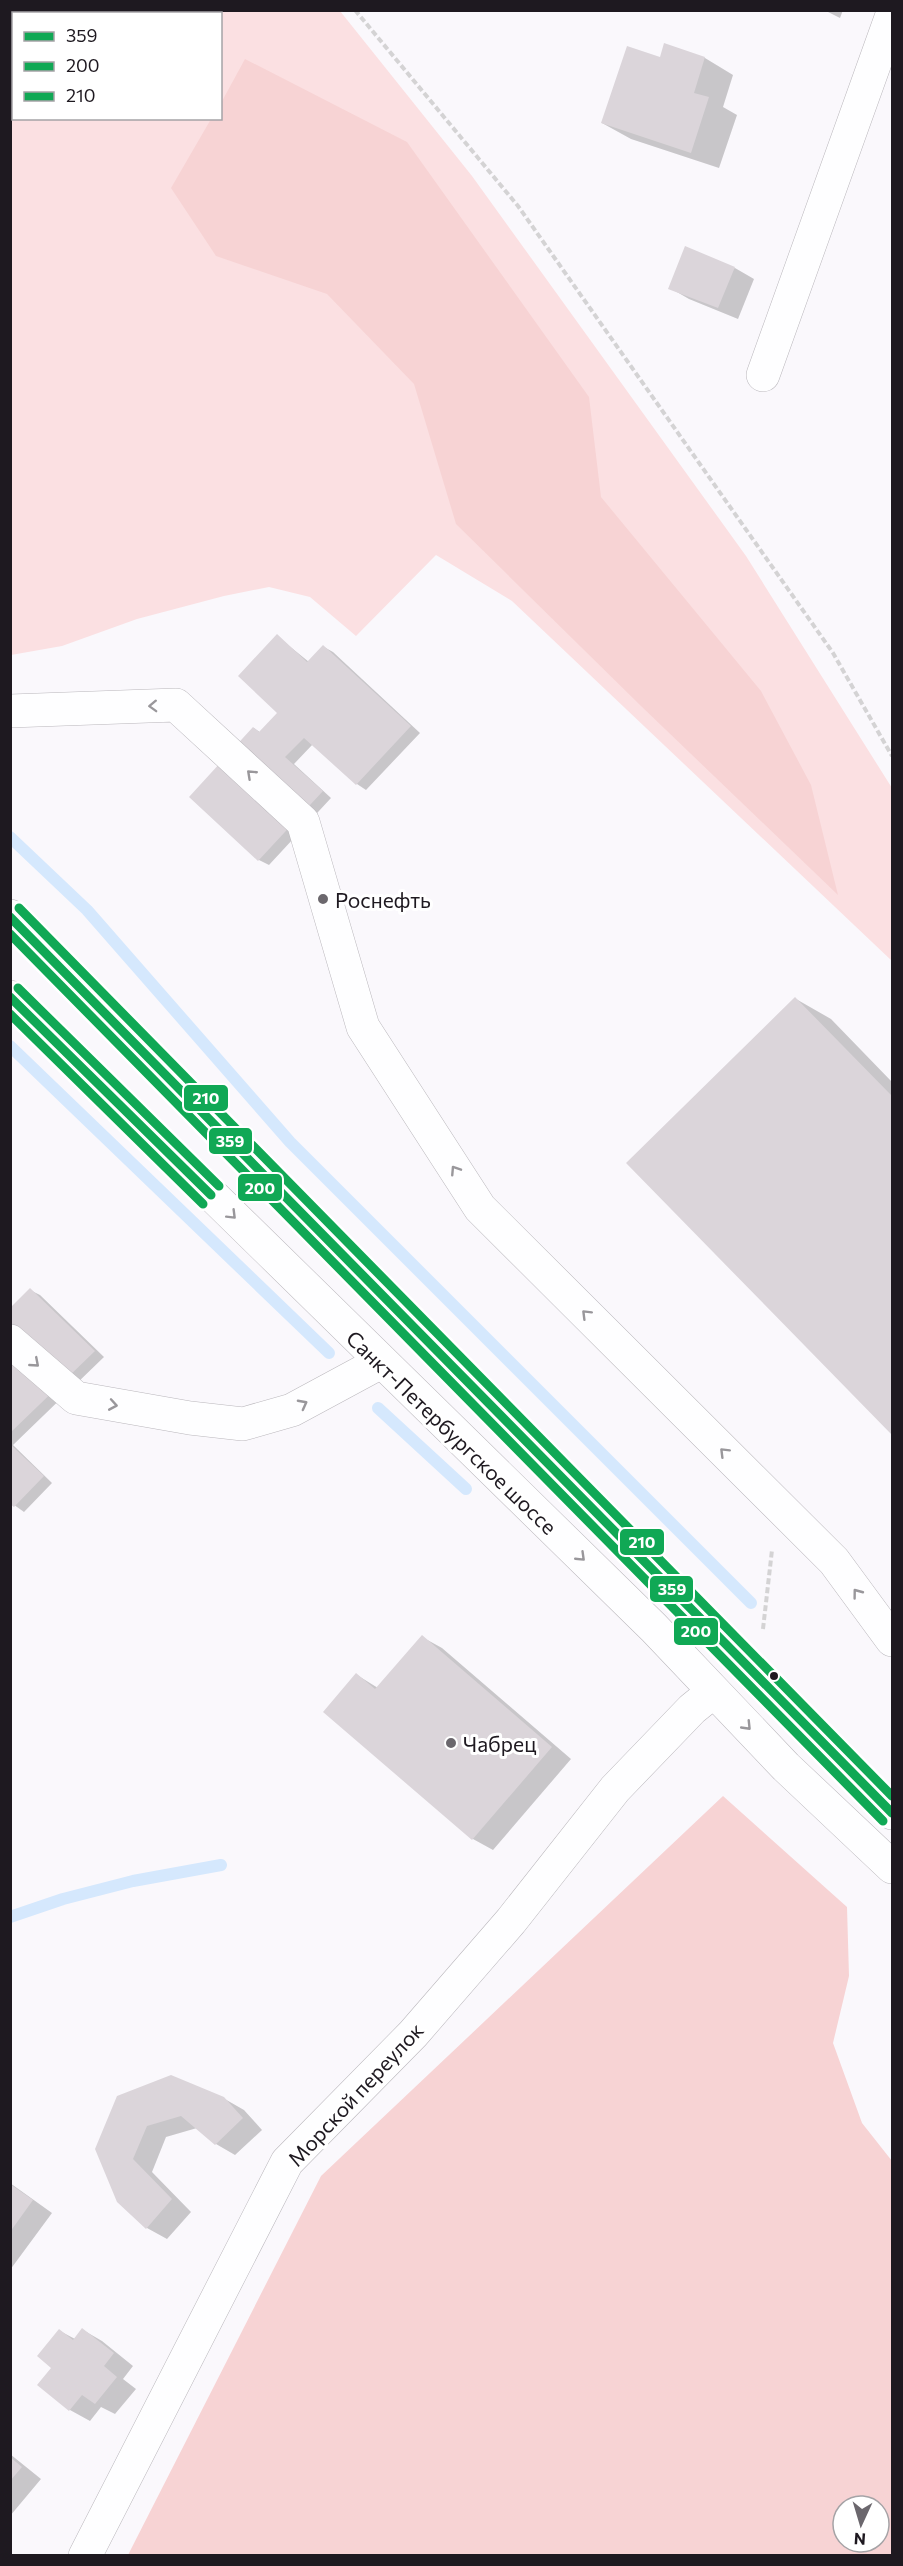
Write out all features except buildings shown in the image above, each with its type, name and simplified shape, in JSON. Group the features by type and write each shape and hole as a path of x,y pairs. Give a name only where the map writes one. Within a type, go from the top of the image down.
{"main road":[{"path":"763,375 892,15"},
{"path":"10,711 176,705 303,822 363,1027 480,1208 834,1561 892,1640"},
{"name":"Санкт-Петербургское шоссе","path":"10,916 892,1813"},
{"name":"Санкт-Петербургское шоссе","path":"10,997 645,1620 786,1767 892,1868"},
{"path":"10,1341 76,1398 190,1418 243,1424 292,1410 381,1362"},
{"name":"Морской переулок","path":"85,2556 288,2162 413,2034 511,1921 615,1789 692,1709 713,1692"}],"path":[{"path":"355,10 518,206 833,653 892,756"},
{"path":"761,1637 772,1553 773,1501"}],"shaded area":[{"path":"11,11 340,11 472,176 746,556 892,788 892,961 512,601 436,555 356,636 310,597 269,587 224,596 137,619 62,646 11,655"},
{"path":"245,59 407,142 589,397 601,497 761,691 811,785 838,895 456,524 414,384 327,294 216,256 171,188 210,120 222,120 222,101"},
{"path":"723,1796 847,1907 849,1976 833,2043 862,2123 892,2161 892,2555 128,2555 321,2176"}],"waterway":[{"path":"10,837 87,910 290,1142 751,1603"},
{"path":"10,1046 329,1353"},
{"path":"378,1408 466,1489"},
{"path":"10,1917 63,1899 133,1881 221,1865"}],"transit line":[{"name":"210","path":"19,908 892,1796"},
{"name":"359","path":"10,917 892,1813"},
{"name":"200","path":"10,934 883,1821"},
{"name":"210","path":"18,988 219,1186"},
{"name":"359","path":"10,997 211,1195"},
{"name":"200","path":"10,1014 203,1204"}],"place":[{"name":"Роснефть","path":"323,899"},
{"name":"Чабрец","path":"451,1743"}]}
